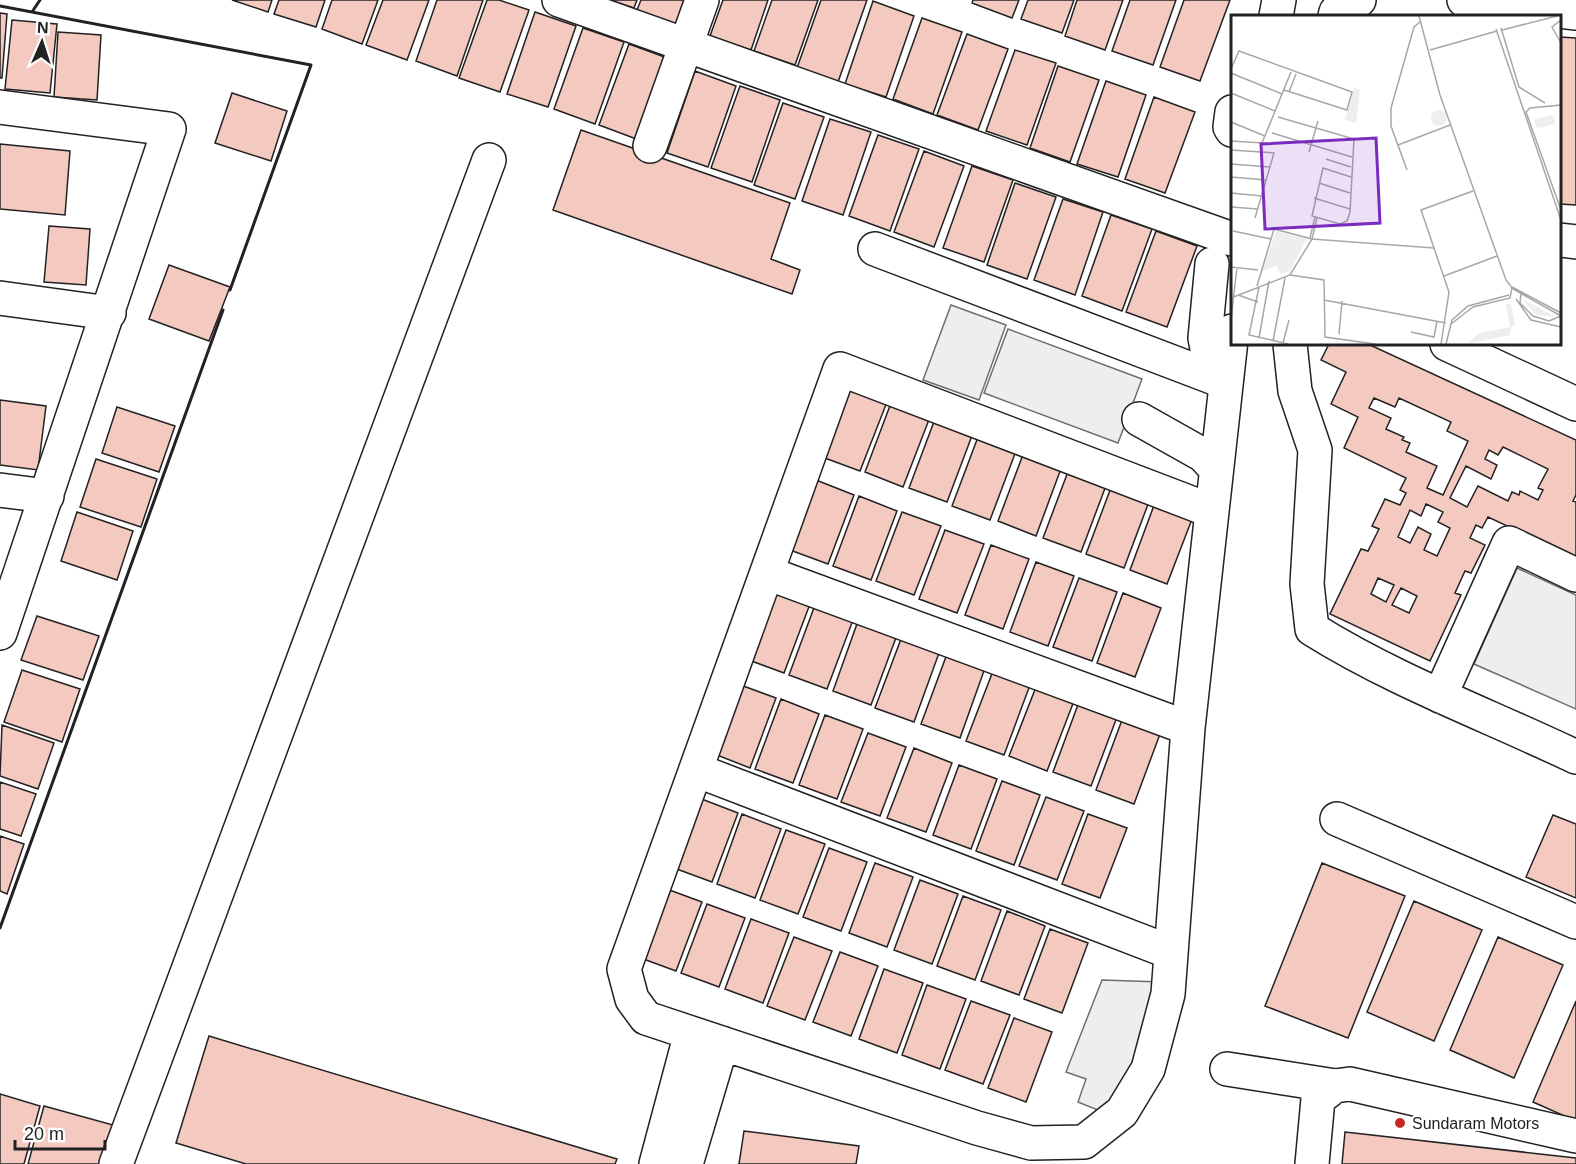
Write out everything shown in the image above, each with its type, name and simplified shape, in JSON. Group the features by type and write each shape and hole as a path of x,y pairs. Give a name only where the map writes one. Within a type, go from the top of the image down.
{"street":[{"path":"559,0 686,45 1222,252 1206,338 1209,359 1227,373"},
{"path":"650,146 702,0"},
{"path":"1276,15 1279,0"},
{"path":"1335,15 1336,12 1359,0"},
{"path":"1464,0 1576,13"},
{"path":"0,107 169,129 0,633"},
{"path":"116,1164 489,160"},
{"path":"1561,240 1576,242"},
{"path":"875,249 1227,373"},
{"path":"0,298 109,313"},
{"path":"1212,511 840,369 624,969 632,999 646,1018 978,1128 1031,1143 1084,1142 1122,1112 1148,1070 1168,994 1188,728 1231,345"},
{"path":"1290,345 1295,392 1315,450 1307,584 1312,629 1343,648 1440,696 1576,757"},
{"path":"1448,345 1576,404"},
{"path":"1139,419 1203,455 1216,469"},
{"path":"0,490 47,496"},
{"path":"1440,696 1509,543 1576,575"},
{"path":"767,573 1188,728"},
{"path":"696,770 1170,952"},
{"path":"1337,819 1576,922"},
{"path":"673,1156 691,1033"},
{"path":"673,1156 722,1043"},
{"path":"1227,1069 1335,1086 1350,1084 1576,1136"},
{"path":"1312,1164 1318,1099 1335,1086"}],"shaded area":[{"path":"951,305 1006,325 979,400 923,380"},
{"path":"1008,329 1142,379 1118,443 984,393"},
{"path":"1517,568 1576,595 1576,709 1474,664"},
{"path":"1102,980 1161,982 1133,1084 1100,1111 1078,1102 1086,1079 1066,1072"}],"building":[{"path":"232,0 272,0 268,12"},
{"path":"279,0 325,0 316,27 274,14"},
{"path":"332,0 378,0 362,44 322,29"},
{"path":"383,0 429,0 407,60 366,45"},
{"path":"437,0 483,0 457,76 416,61"},
{"path":"487,0 499,0 529,10 500,92 459,78"},
{"path":"610,0 637,0 634,8"},
{"path":"641,0 687,0 678,25 637,10"},
{"path":"723,0 768,0 751,50 710,36"},
{"path":"772,0 818,0 795,65 754,51"},
{"path":"821,0 867,0 838,82 797,68"},
{"path":"973,0 1019,0 1012,18 972,3"},
{"path":"1028,0 1074,0 1062,33 1021,19"},
{"path":"1077,0 1123,0 1105,50 1065,36"},
{"path":"1130,0 1176,0 1153,65 1112,51"},
{"path":"1184,0 1230,0 1200,81 1160,67"},
{"path":"873,1 914,16 886,97 845,84"},
{"path":"535,12 576,26 548,107 507,94"},
{"path":"0,13 7,14 2,78 0,78"},
{"path":"922,18 962,32 933,114 893,99"},
{"path":"12,20 57,24 50,93 5,89"},
{"path":"583,28 624,42 595,124 554,109"},
{"path":"58,32 101,35 97,100 54,97"},
{"path":"967,34 1008,49 978,130 937,115"},
{"path":"1561,37 1576,38 1576,205 1561,204"},
{"path":"629,44 670,59 639,140 599,125"},
{"path":"1015,50 1056,63 1027,145 986,131"},
{"path":"1058,66 1099,80 1070,162 1030,148"},
{"path":"695,71 736,86 708,167 667,153"},
{"path":"1106,81 1146,95 1118,177 1077,164"},
{"path":"740,86 780,100 752,182 711,168"},
{"path":"232,93 287,111 271,161 215,143"},
{"path":"1154,97 1195,112 1165,193 1125,179"},
{"path":"783,103 824,117 795,199 754,185"},
{"path":"830,119 871,132 843,215 802,201"},
{"path":"581,130 790,203 771,259 800,270 792,294 553,210"},
{"path":"878,135 919,149 890,231 849,216"},
{"path":"0,144 70,151 65,215 0,209"},
{"path":"924,151 964,166 934,247 894,232"},
{"path":"972,166 1013,180 984,262 943,248"},
{"path":"1015,183 1056,197 1027,279 987,265"},
{"path":"1063,199 1103,212 1075,295 1034,280"},
{"path":"1111,215 1152,229 1122,311 1082,296"},
{"path":"49,226 90,229 86,285 44,282"},
{"path":"1156,231 1197,246 1167,327 1126,312"},
{"path":"169,265 230,287 209,341 149,319"},
{"path":"1328,345 1370,345 1576,440 1576,495 1573,501 1576,502 1576,558 1488,517 1482,528 1476,525 1470,538 1485,545 1471,573 1465,571 1455,593 1461,595 1430,661 1330,614 1361,549 1368,551 1379,529 1372,526 1385,499 1400,505 1406,493 1400,490 1406,478 1344,448 1358,417 1331,404 1346,372 1321,360","holes":["1374,398 1395,407 1399,398 1451,422 1447,431 1468,441 1443,495 1427,488 1437,466 1406,452 1410,443 1402,440 1404,437 1386,429 1391,418 1369,408","1503,447 1548,469 1538,488 1543,490 1538,500 1520,491 1519,495 1512,492 1508,501 1478,486 1467,507 1450,498 1466,466 1491,479 1497,465 1485,459 1489,450 1498,455","1426,504 1443,512 1438,522 1450,528 1437,556 1424,550 1431,534 1418,527 1410,543 1398,537 1410,510 1421,516","1378,578 1394,585 1386,602 1371,594","1401,588 1417,596 1409,613 1392,605"]},
{"path":"848,387 887,402 860,471 822,457"},
{"path":"0,400 46,406 38,470 0,465"},
{"path":"891,403 930,417 903,487 865,472"},
{"path":"117,407 175,426 159,472 102,453"},
{"path":"935,419 973,433 947,502 909,488"},
{"path":"978,437 1016,451 990,520 952,506"},
{"path":"1024,452 1062,466 1036,536 998,521"},
{"path":"96,459 157,479 141,527 80,507"},
{"path":"1069,469 1107,483 1081,552 1043,538"},
{"path":"816,480 854,495 828,564 790,550"},
{"path":"1112,485 1150,499 1124,568 1086,554"},
{"path":"859,496 897,511 871,580 833,566"},
{"path":"1156,500 1194,514 1167,584 1130,570"},
{"path":"77,512 133,531 117,580 61,561"},
{"path":"902,512 941,526 914,595 876,581"},
{"path":"945,530 984,544 957,613 919,599"},
{"path":"991,545 1029,559 1003,629 965,615"},
{"path":"1036,562 1074,576 1048,646 1010,632"},
{"path":"1079,578 1117,592 1092,661 1053,647"},
{"path":"772,589 810,604 784,673 746,659"},
{"path":"1123,593 1161,608 1135,677 1097,663"},
{"path":"815,605 853,620 827,689 789,675"},
{"path":"37,616 99,636 83,680 21,660"},
{"path":"858,621 897,635 871,705 833,691"},
{"path":"901,639 939,653 914,722 875,708"},
{"path":"947,654 985,668 960,738 921,724"},
{"path":"22,670 80,689 62,742 4,722"},
{"path":"993,671 1030,685 1004,755 966,741"},
{"path":"738,684 776,698 750,768 712,753"},
{"path":"1036,687 1074,701 1047,771 1009,756"},
{"path":"781,699 819,714 793,783 755,769"},
{"path":"1079,702 1117,717 1091,786 1053,772"},
{"path":"825,715 863,729 837,799 799,785"},
{"path":"1122,720 1160,734 1134,804 1096,790"},
{"path":"2,725 54,743 38,789 0,776"},
{"path":"868,733 906,747 880,816 841,802"},
{"path":"914,748 952,763 926,832 887,818"},
{"path":"959,765 997,779 971,849 933,835"},
{"path":"1002,781 1040,795 1014,865 976,851"},
{"path":"0,782 36,794 21,836 0,829"},
{"path":"1046,797 1084,811 1057,880 1019,866"},
{"path":"699,798 738,813 712,882 674,868"},
{"path":"742,814 781,829 755,898 717,884"},
{"path":"1088,814 1127,828 1100,898 1062,884"},
{"path":"1553,815 1576,824 1576,898 1526,877"},
{"path":"786,830 825,844 798,914 760,900"},
{"path":"0,836 24,844 7,894 0,891"},
{"path":"829,848 867,862 841,931 803,917"},
{"path":"875,863 913,877 887,947 849,933"},
{"path":"1322,863 1405,896 1348,1038 1265,1006"},
{"path":"920,880 958,894 932,964 894,950"},
{"path":"664,888 702,902 676,971 638,957"},
{"path":"963,896 1001,910 975,980 937,966"},
{"path":"1414,901 1482,930 1434,1041 1367,1012"},
{"path":"707,904 745,918 719,987 681,973"},
{"path":"1007,911 1045,926 1019,995 981,981"},
{"path":"751,919 789,933 763,1003 725,989"},
{"path":"1050,929 1088,943 1062,1013 1024,999"},
{"path":"794,937 832,951 805,1020 767,1006"},
{"path":"1498,937 1563,965 1514,1078 1450,1050"},
{"path":"840,952 878,966 851,1036 813,1022"},
{"path":"884,969 923,983 897,1053 859,1039"},
{"path":"927,985 966,999 940,1069 902,1055"},
{"path":"971,1001 1010,1015 983,1084 945,1070"},
{"path":"1576,1001 1576,1121 1533,1102"},
{"path":"1014,1018 1052,1032 1026,1102 988,1088"},
{"path":"209,1036 617,1159 615,1164 246,1164 176,1143"},
{"path":"0,1094 40,1106 24,1164 0,1164"},
{"path":"44,1106 113,1125 103,1164 28,1164"},
{"path":"744,1131 859,1146 856,1164 739,1164"},
{"path":"1345,1132 1576,1158 1576,1164 1342,1164"}],"wall":[{"path":"32,12 40,0"},
{"path":"0,6 311,65 230,290"},
{"path":"0,928 223,310"}],"place":[{"name":"Sundaram Motors","path":"1400,1123"}]}
